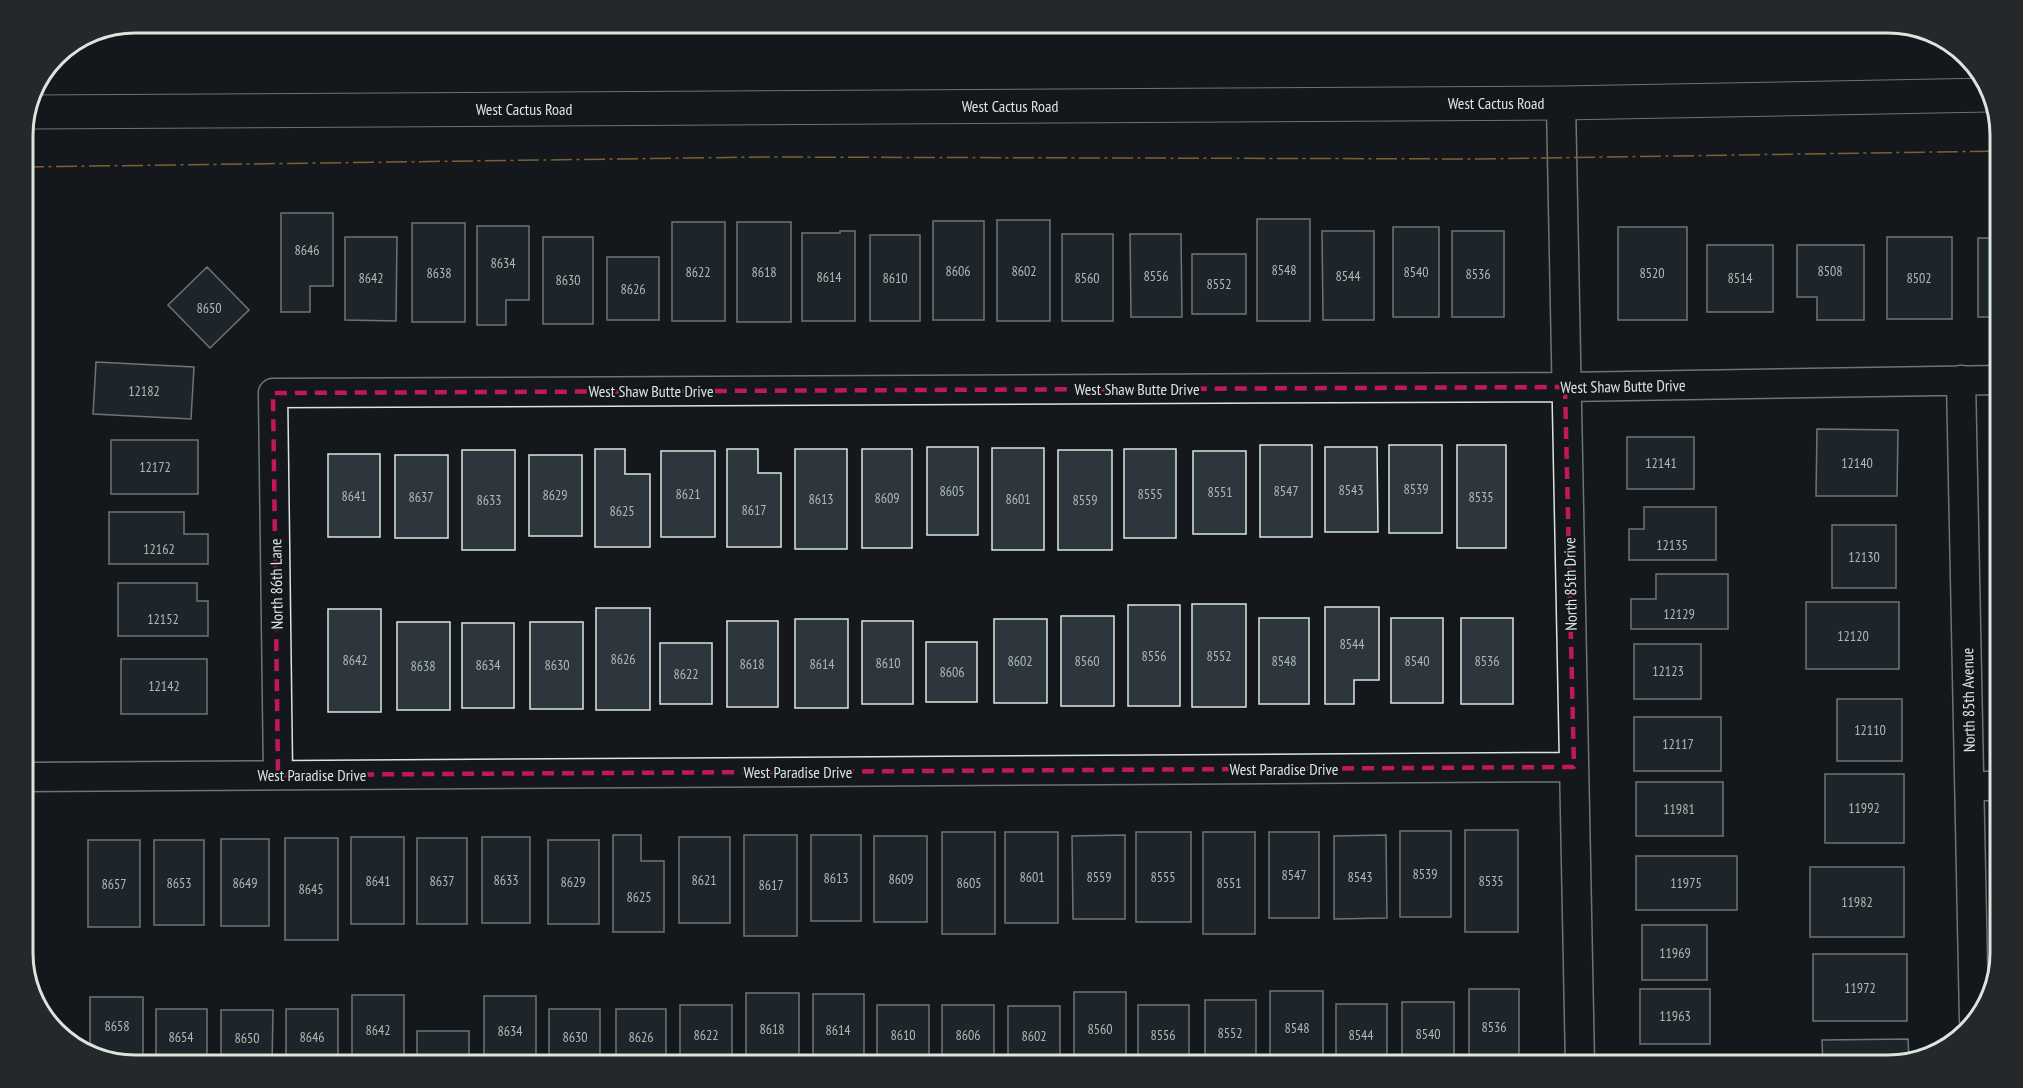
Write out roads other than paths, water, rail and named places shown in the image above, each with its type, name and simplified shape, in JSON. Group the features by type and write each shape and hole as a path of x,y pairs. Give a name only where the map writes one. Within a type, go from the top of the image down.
{"main road":[{"name":"West Cactus Road","path":"36,112 1561,103 1982,95"}],"street":[{"name":"North 85th Drive","path":"1561,103 1580,1055"},
{"name":"North 85th Avenue","path":"1960,380 1974,1008"},
{"name":"West Shaw Butte Drive","path":"273,393 1565,387 1990,380"},
{"name":"North 86th Lane","path":"273,393 278,776"},
{"name":"West Paradise Drive","path":"33,777 1574,767"},
{"path":"1970,786 1990,786"}]}
